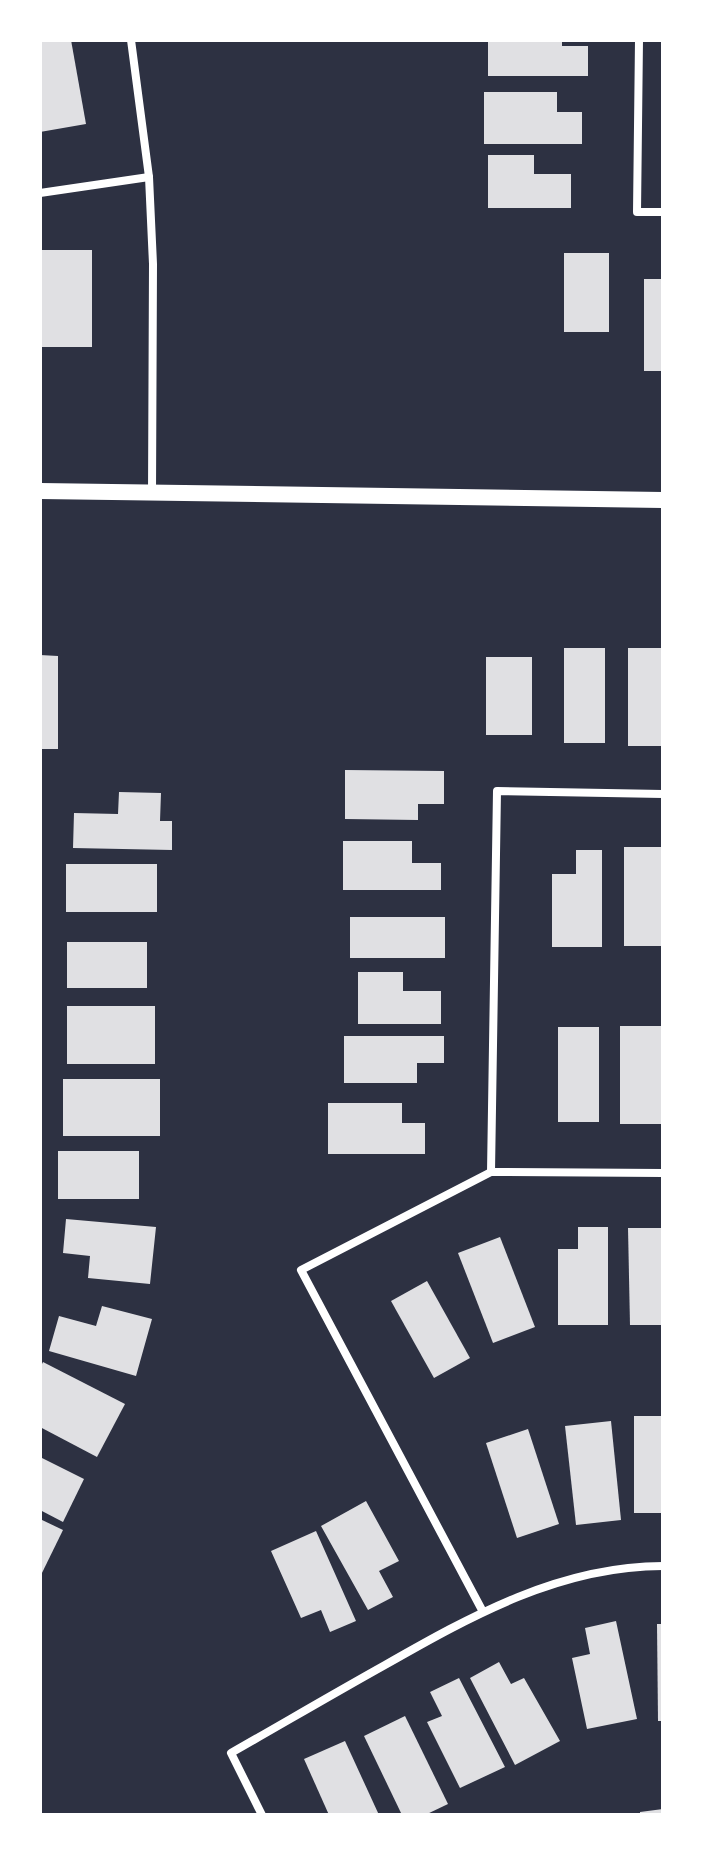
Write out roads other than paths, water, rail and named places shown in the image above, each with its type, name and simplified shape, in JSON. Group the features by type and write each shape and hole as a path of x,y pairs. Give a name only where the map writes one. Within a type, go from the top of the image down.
{"main road":[{"path":"40,491 663,500"}],"street":[{"path":"131,40 149,177 153,264 152,493"},
{"path":"639,40 637,212 663,212"},
{"path":"40,193 149,177"},
{"path":"491,1172 497,791 663,794"},
{"path":"482,1610 301,1270 491,1172 663,1173"},
{"path":"262,1815 231,1753 482,1610 552,1583 640,1566 663,1566"}]}
